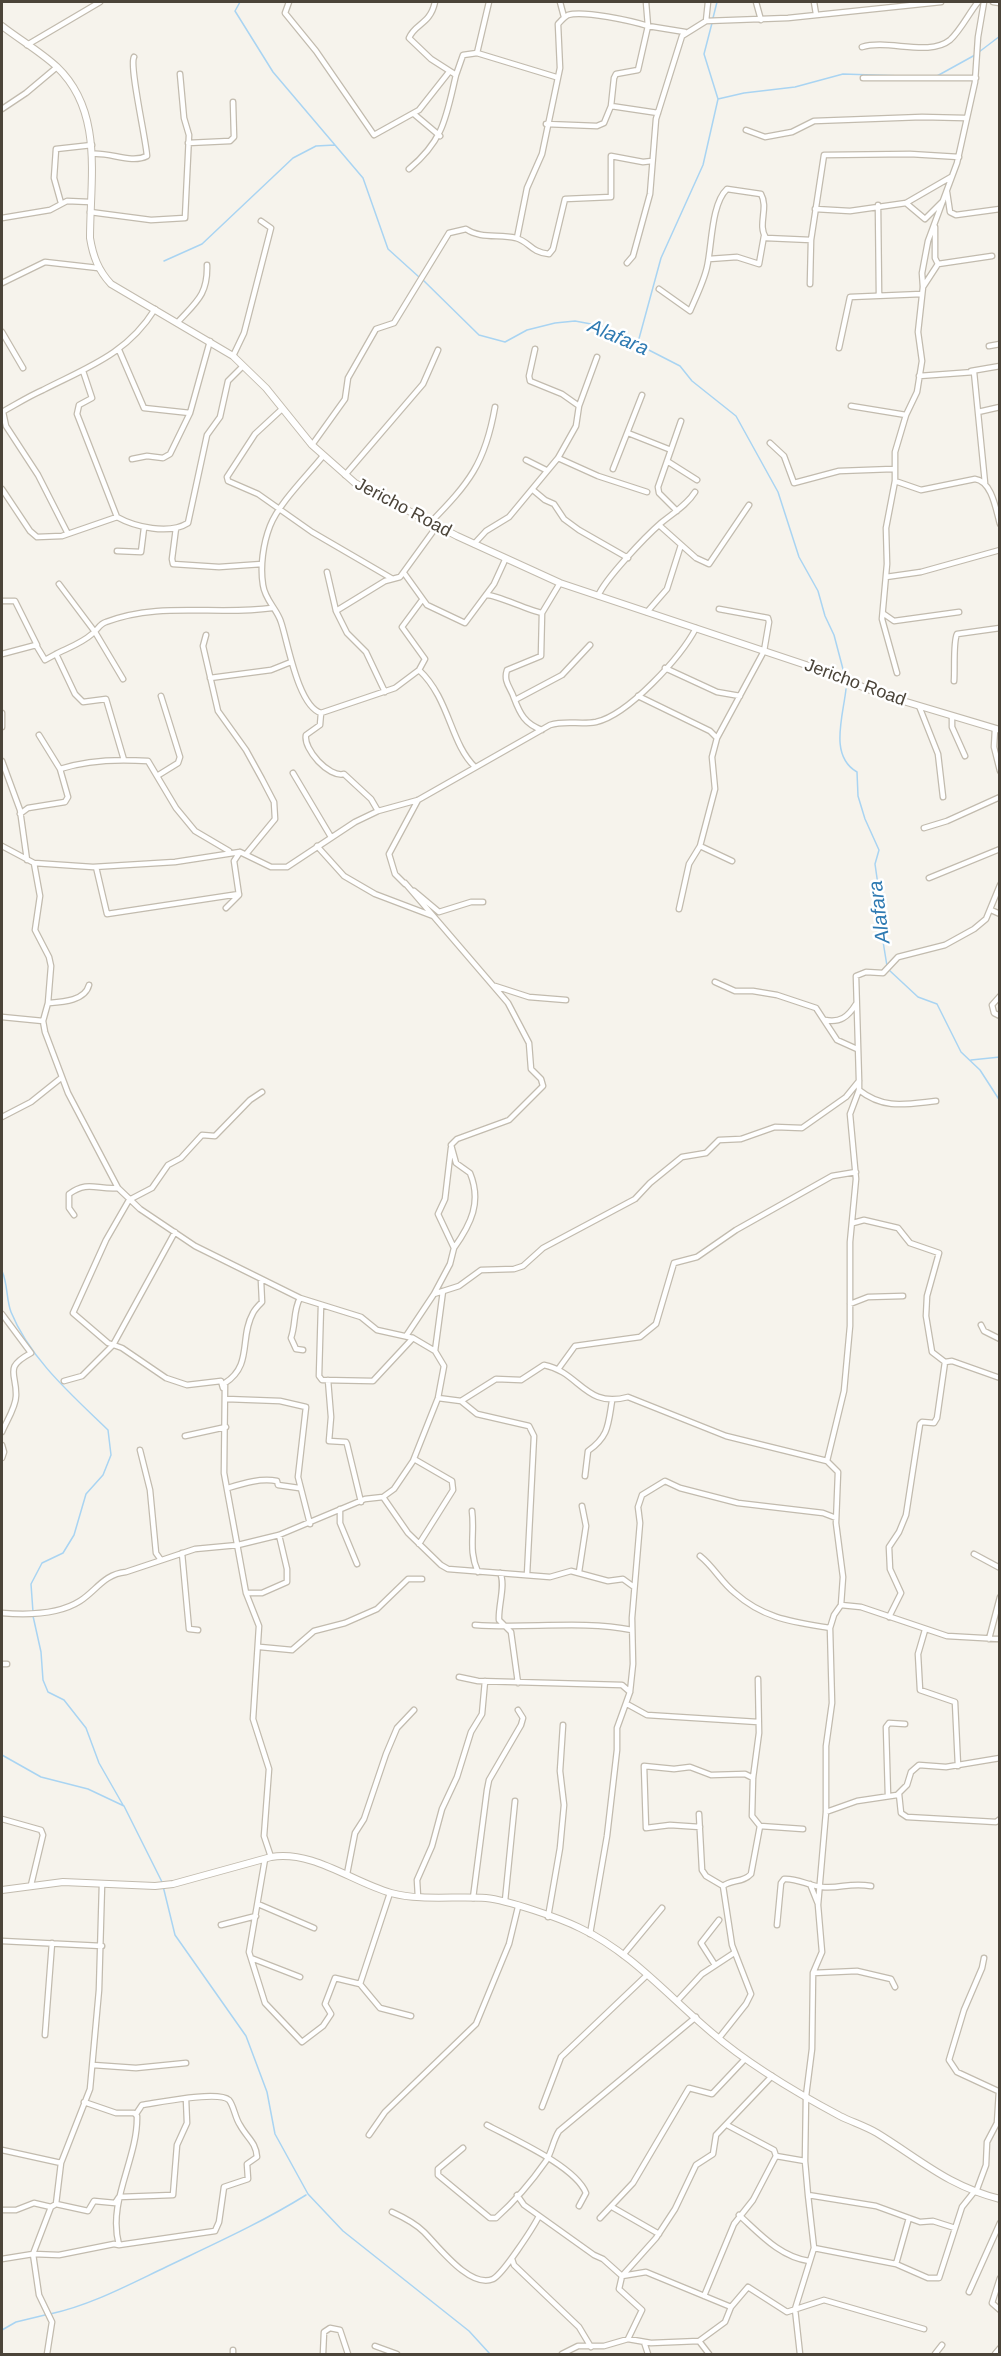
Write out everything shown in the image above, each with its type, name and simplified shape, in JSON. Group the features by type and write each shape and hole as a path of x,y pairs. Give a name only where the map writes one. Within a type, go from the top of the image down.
{"street":[{"path":"27,45 100,2"},
{"path":"289,2 285,13 358,109 372,134 381,134 414,114 424,105 449,72"},
{"path":"435,2 428,21 412,32 409,38 449,72 456,75"},
{"path":"477,53 489,2"},
{"path":"560,2 564,17"},
{"path":"546,124 597,126 604,123 611,106 616,74 638,70 648,26 646,2"},
{"path":"707,21 708,2"},
{"path":"756,2 761,20"},
{"path":"814,2 816,14"},
{"path":"864,2 865,8"},
{"path":"627,263 633,256 650,194 658,113 680,39 707,21 761,20 941,2"},
{"path":"862,47 880,43 939,46 952,37 978,2"},
{"path":"897,673 889,637 883,625 886,528 895,482 893,469 895,452 906,415 917,392 922,355 918,319 924,264 938,213 959,157 965,118 976,78 978,37 984,2"},
{"path":"993,2 999,3"},
{"path":"517,238 526,188 542,154 561,55 558,24 564,17 578,14 615,18 689,33"},
{"path":"2,26 57,67 80,94 93,154 90,212 92,250 98,268 45,262 2,283"},
{"path":"409,169 425,156 440,136 456,75 464,55 477,53 556,77"},
{"path":"93,154 109,153 125,158 147,156 138,89 131,65 134,57"},
{"path":"2,109 26,93 57,67"},
{"path":"90,212 151,220 185,218 188,142 180,74"},
{"path":"863,78 976,78"},
{"path":"188,142 230,141 234,137 233,102"},
{"path":"611,106 658,113"},
{"path":"414,114 440,136"},
{"path":"746,130 765,137 792,132 814,121 922,117 965,118"},
{"path":"61,203 54,178 56,148 92,145"},
{"path":"810,284 811,240 824,155 910,154 959,157"},
{"path":"312,445 345,399 348,378 376,329 393,323 449,233 466,229 474,235 517,238 531,249 551,253 565,199 611,197 611,156 643,162 652,161"},
{"path":"815,209 850,211 878,205 906,203 952,177"},
{"path":"659,289 690,311 709,259 716,215 723,194 727,189 761,194 764,200 764,236 759,264 737,257 709,259"},
{"path":"947,192 950,212"},
{"path":"906,203 925,219 943,201"},
{"path":"2,219 50,210 61,203 90,202"},
{"path":"878,205 879,295"},
{"path":"938,213 950,212 960,215 999,209"},
{"path":"232,356 244,333 271,228 261,221"},
{"path":"935,224 935,258 938,264"},
{"path":"764,236 770,240 811,240"},
{"path":"923,287 938,264 992,255"},
{"path":"177,323 204,293 208,284 207,265"},
{"name":"Jericho Road","path":"98,268 111,284 232,356 312,445 345,475 433,524 560,584 764,651 919,706 997,730"},
{"path":"839,348 850,297 922,294"},
{"path":"67,532 38,475 6,426 2,412 83,372 119,350 137,335 155,309"},
{"path":"2,332 23,368"},
{"path":"132,459 147,456 163,458 170,454 190,413 210,341"},
{"path":"989,346 999,344"},
{"path":"535,349 530,381 562,394 579,406"},
{"path":"119,350 144,408 190,413"},
{"path":"345,475 423,384 438,350"},
{"path":"474,544 486,531 509,516 558,458 576,426 579,406 597,357"},
{"path":"2,489 30,531 37,537 62,536 67,532 117,517 144,528 176,528 185,525 190,520 207,435 220,417 228,381 243,366"},
{"path":"919,376 999,366"},
{"path":"971,371 974,375 985,483 999,524"},
{"path":"83,372 92,398 79,405 77,414 117,517"},
{"path":"613,469 642,394"},
{"path":"851,406 906,415"},
{"path":"336,611 391,578 404,573 433,524 480,462 491,432 495,407"},
{"path":"978,412 999,407"},
{"path":"282,409 255,434 227,478 229,483 258,494 312,532 391,578"},
{"path":"676,511 658,491 681,421"},
{"path":"628,433 671,450"},
{"path":"770,443 784,456 794,483 839,471 893,469"},
{"path":"323,456 271,524 262,564 263,588 272,608 281,620 291,662 307,700 315,711 321,713 385,692 419,670 425,659 402,627 422,600"},
{"path":"558,458 598,476 647,492"},
{"path":"526,460 546,470"},
{"path":"667,461 698,480"},
{"path":"895,482 921,490 975,479 985,483"},
{"path":"533,490 545,501 554,504 564,519 579,530 628,558"},
{"path":"598,596 603,585 628,558 695,492"},
{"path":"659,525 696,558 710,563 749,505"},
{"path":"117,551 141,552 144,528"},
{"path":"176,528 172,559 174,564 219,567 262,564"},
{"path":"647,612 667,589 681,545"},
{"path":"886,577 921,572 999,550"},
{"path":"404,573 422,600 435,610 465,623 492,587 505,560"},
{"path":"327,572 336,611 347,633 366,652 385,692"},
{"path":"59,584 96,632 123,679"},
{"path":"542,730 528,723 520,715 508,689 506,675 507,670 541,656 542,613 560,584"},
{"path":"492,587 493,594"},
{"path":"486,595 493,594 518,607 542,613"},
{"path":"2,602 15,601 45,660 96,632 103,622 153,611 272,608"},
{"path":"679,909 689,864 700,846 715,789 712,757 717,738 764,651 768,618 719,609"},
{"path":"884,614 894,621 960,612"},
{"path":"2,846 34,863 96,867 175,862 240,852 247,853 272,867 287,867 331,837 378,811 418,800 558,722 594,722 608,718 628,707 687,644 696,628"},
{"path":"954,681 957,634 999,628"},
{"path":"206,636 204,646 210,678 222,720 246,750 274,802 275,819 247,853"},
{"path":"2,654 37,645"},
{"path":"515,700 562,675 590,645"},
{"path":"56,654 75,693 83,702 106,699 124,760"},
{"path":"210,678 271,670 291,662"},
{"path":"664,668 717,692 740,696"},
{"path":"419,670 443,702 463,754 475,767"},
{"path":"157,776 178,763 180,758 161,696"},
{"path":"638,696 710,731 717,738"},
{"path":"919,706 938,754 943,797"},
{"path":"2,713 2,727"},
{"path":"321,713 320,725 306,735 308,747 326,770 332,774 344,774 371,799 378,811"},
{"path":"952,717 952,727 965,756"},
{"path":"997,730 994,747 999,771"},
{"path":"20,814 28,808 67,800 60,769 39,735"},
{"path":"60,769 77,764 124,760 148,761 176,808 195,831 231,852"},
{"path":"2,761 17,799 27,860"},
{"path":"293,773 331,837"},
{"path":"924,828 947,821 999,797"},
{"path":"418,800 389,854 395,874 439,912 471,902 483,902"},
{"path":"317,846 344,876 375,894 435,917"},
{"path":"700,846 732,861"},
{"path":"929,878 999,849"},
{"path":"239,894 234,861 240,852"},
{"path":"2,1613 42,1613 76,1603 117,1572 182,1553 238,1545 279,1535 310,1524 340,1509 383,1497 399,1483 414,1459 438,1398 444,1366 435,1352 413,1338 377,1330 361,1317 300,1298 261,1281 195,1246 129,1200 118,1188 61,1078 43,1020 48,1003 51,966 49,957 35,930 40,896 34,863"},
{"path":"96,867 107,914 239,894"},
{"path":"405,883 473,964 495,986 521,1026 530,1047 531,1069 541,1078 543,1086 509,1120 457,1139 451,1145 445,1199 438,1214 454,1248"},
{"path":"827,1461 844,1390 850,1304 856,1172 850,1114 859,1090 856,974 884,973 898,957 945,945 974,929 986,919 999,885"},
{"path":"226,908 239,894"},
{"path":"991,910 999,914"},
{"path":"715,982 735,991 777,995 816,1008 837,1040 857,1049"},
{"path":"48,1003 80,997 87,992 89,986"},
{"path":"495,986 529,997 566,1000"},
{"path":"999,996 993,1005 994,1013 999,1016"},
{"path":"825,1020 835,1022 843,1019 856,1003"},
{"path":"2,1017 43,1020"},
{"path":"2,1117 31,1102 61,1078"},
{"path":"434,1294 465,1282 481,1270 518,1268 543,1248 635,1199 682,1157 706,1153 719,1140 741,1139 775,1127 802,1128 846,1097 859,1080"},
{"path":"859,1090 868,1098 886,1105 909,1106 936,1101"},
{"path":"226,1399 221,1381 182,1384 166,1378 113,1345 86,1326 73,1313 106,1240 129,1200 152,1188 168,1165 181,1158 201,1134 215,1136 250,1100 262,1092"},
{"path":"406,1335 434,1294 450,1263 454,1248 466,1232 477,1200 470,1173 456,1163 451,1145"},
{"path":"559,1368 575,1346 640,1337 656,1324 674,1263 697,1257 736,1230 832,1176 856,1172"},
{"path":"74,1215 69,1208 69,1194 76,1189 87,1184 108,1189 118,1188"},
{"path":"853,1223 864,1220 898,1228 910,1243 939,1253 927,1296 926,1316 932,1352 945,1362 952,1361 999,1378"},
{"path":"64,1381 82,1376 113,1345 175,1232"},
{"path":"261,1281 262,1302 253,1312 239,1370 236,1376 225,1383 224,1473 246,1593 260,1626 260,1647 252,1702 253,1719 269,1769 264,1836 268,1858 250,1946 251,1958 265,2003 302,2042 323,2026 332,2014 325,2004 335,1978 360,1984 380,2008 411,2016"},
{"path":"435,1352 444,1291"},
{"path":"850,1304 868,1297 903,1296"},
{"path":"300,1298 294,1308 294,1328 291,1338 296,1349 303,1350"},
{"path":"321,1305 319,1376 322,1380 356,1382 375,1380 413,1338"},
{"path":"2,1314 31,1353 18,1360 12,1375 16,1397 2,1432"},
{"path":"981,1325 984,1331 999,1339"},
{"path":"889,1617 901,1593 890,1569 889,1547 906,1515 920,1424 922,1422 934,1423 937,1418 945,1362"},
{"path":"461,1401 496,1379 521,1380 544,1365 559,1368 589,1395 612,1401 628,1397 726,1436 827,1461 838,1472 836,1518 843,1565 841,1605 834,1615 830,1628 833,1674 826,1746 826,1812 818,1905 822,1952 813,1973 812,2049 806,2096 805,2161 814,2248 795,2309 800,2355"},
{"path":"328,1380 331,1417 329,1441 346,1442 362,1502"},
{"path":"438,1398 461,1401 477,1414 529,1426 534,1436 527,1575"},
{"path":"226,1399 280,1401 306,1407 299,1488 310,1524"},
{"path":"585,1476 588,1450 601,1441 608,1428 612,1401"},
{"path":"185,1436 226,1426"},
{"path":"2,1445 4,1452 2,1458"},
{"path":"140,1450 150,1490 156,1553 161,1560"},
{"path":"414,1459 452,1481 453,1490 419,1544"},
{"path":"228,1488 247,1481 256,1483 269,1479 277,1481 278,1485 299,1488"},
{"path":"590,1934 606,1847 617,1750 617,1728 630,1692 639,1501 642,1495 659,1482 669,1482 680,1488 738,1503 823,1513 836,1518"},
{"path":"383,1497 419,1544 448,1569 550,1577 558,1573 579,1572 609,1581 623,1579 634,1587"},
{"path":"579,1572 586,1526 582,1506"},
{"path":"340,1509 340,1523 357,1564"},
{"path":"472,1511 475,1534 471,1553 478,1572"},
{"path":"246,1593 262,1593 287,1582 287,1569 279,1535"},
{"path":"182,1553 189,1629 198,1630"},
{"path":"974,1554 999,1568"},
{"path":"700,1556 712,1565 734,1593 779,1620 830,1628"},
{"path":"500,1574 503,1581 499,1599 499,1620 511,1632 518,1683"},
{"path":"260,1647 292,1650 314,1631 345,1623 377,1610 408,1579 422,1579"},
{"path":"989,1639 999,1597"},
{"path":"841,1605 853,1605 947,1636 999,1639"},
{"path":"475,1625 506,1628 597,1626 632,1630"},
{"path":"925,1630 918,1654 920,1690 955,1702 958,1766"},
{"path":"459,1677 518,1683 616,1684 626,1686 630,1692"},
{"path":"758,1679 758,1722 752,1816 760,1826 803,1829"},
{"path":"418,1897 417,1880 432,1846 442,1809 457,1778 471,1732 482,1714 485,1681"},
{"path":"627,1704 647,1715 758,1722"},
{"path":"347,1874 355,1833 364,1820 386,1754 397,1728 414,1710"},
{"path":"473,1898 489,1780 521,1725 523,1718 518,1710"},
{"path":"888,1796 886,1727 889,1724 905,1724"},
{"path":"548,1917 560,1848 564,1805 560,1771 563,1725"},
{"path":"826,1812 857,1801 899,1794 907,1785 911,1772 919,1765 958,1766 999,1758"},
{"path":"700,1827 670,1825 646,1828 644,1766 674,1769 690,1767 711,1775 745,1774 753,1778"},
{"path":"899,1794 901,1813 907,1817 996,1822 999,1819"},
{"path":"505,1901 515,1801"},
{"path":"699,1814 704,1875 723,1886"},
{"path":"2,1819 41,1830 43,1835 31,1885"},
{"path":"723,1886 731,1881 744,1880 751,1874 760,1826"},
{"path":"2,1890 63,1882 155,1886 173,1884 287,1855 347,1874 390,1893 418,1897 505,1901 590,1934 623,1955 745,2059 806,2096 875,2132 944,2178 975,2193 999,2199"},
{"path":"777,1925 782,1880 790,1879 820,1887 835,1887 854,1882 871,1886"},
{"path":"47,2355 52,2322 39,2295 33,2254 54,2205 61,2163 90,2089 102,1946 102,1884"},
{"path":"810,1884 818,1905"},
{"path":"719,2038 746,2004 751,1994 746,1975 734,1953 723,1886"},
{"path":"360,1984 390,1893"},
{"path":"258,1904 314,1928"},
{"path":"369,2135 385,2112 476,2024 509,1944 518,1907"},
{"path":"623,1955 662,1908"},
{"path":"221,1925 256,1916"},
{"path":"715,1965 701,1943 720,1920"},
{"path":"2,1941 102,1946"},
{"path":"45,2035 52,1943"},
{"path":"678,2000 702,1974 734,1953"},
{"path":"251,1958 300,1977"},
{"path":"814,2248 896,2264 928,2278 939,2278 966,2199 975,2193 986,2165 987,2142 997,2123 999,2090 957,2072 949,2060 954,2038 984,1958"},
{"path":"813,1973 869,1971 891,1979 895,1987"},
{"path":"542,2107 561,2057 646,1976"},
{"path":"463,2148 438,2169 438,2175 452,2184 459,2193 490,2218 496,2218 548,2158 556,2136 566,2124 609,2092 696,2018"},
{"path":"600,2218 633,2183 689,2088 712,2094 745,2059"},
{"path":"93,2065 136,2068 186,2063"},
{"path":"628,2340 642,2310 619,2289 622,2276 659,2234 675,2209 696,2166 712,2154 714,2138 772,2076"},
{"path":"2,2259 33,2254 59,2255 114,2244 215,2231 219,2222 224,2187 248,2179 247,2163 256,2159 256,2148 240,2127 231,2102 221,2096 186,2099 142,2105 136,2114"},
{"path":"119,2197 172,2195 177,2145 187,2122 186,2099"},
{"path":"84,2102 116,2113 136,2114"},
{"path":"118,2245 116,2225 119,2197 138,2119 136,2114"},
{"path":"487,2125 548,2158 584,2187 586,2195 579,2206"},
{"path":"704,2296 740,2215 753,2200 776,2156 774,2150 727,2125"},
{"path":"2,2150 61,2163"},
{"path":"776,2156 805,2161"},
{"path":"517,2195 539,2216 603,2259 622,2276"},
{"path":"808,2195 876,2206 909,2218 955,2228"},
{"path":"2,2211 16,2210 34,2203 88,2211 93,2201 115,2203 119,2197"},
{"path":"612,2207 659,2234"},
{"path":"392,2212 422,2229 453,2264 476,2279 493,2279 512,2259 539,2216"},
{"path":"740,2215 792,2259 809,2261"},
{"path":"896,2264 909,2218"},
{"path":"969,2292 999,2223"},
{"path":"512,2259 514,2265 579,2327 591,2347"},
{"path":"622,2276 646,2272 731,2307"},
{"path":"999,2278 992,2298 993,2306 999,2310"},
{"path":"562,2355 578,2346 591,2347 628,2340 699,2341 725,2322 731,2307 744,2289 750,2288 783,2311 790,2312 824,2300 924,2329"},
{"path":"323,2355 324,2332 335,2328 340,2330 348,2355"},
{"path":"699,2341 709,2355"},
{"path":"644,2342 648,2355"},
{"path":"935,2355 942,2345"},
{"path":"375,2346 397,2355"},
{"path":"995,2355 999,2348"}],"waterway":[{"name":"Alafara","path":"240,2 235,11 273,72 363,178 388,249 419,277"},
{"path":"713,18 717,2"},
{"path":"637,346 661,258 703,165 718,99 704,54 712,23"},
{"path":"979,52 1000,36"},
{"path":"937,76 975,55"},
{"path":"718,99 744,93 795,87 843,74 903,76"},
{"path":"164,261 202,244 293,158 316,146 335,145"},
{"name":"Alafara","path":"423,280 479,335 505,342 527,330 555,323 575,321 602,326 680,366 692,381 736,416 778,492 799,557 818,591 825,616 834,635 844,673"},
{"name":"Alafara","path":"846,689 840,746 848,765 857,772 858,796 865,819 879,850 875,864 878,885 876,898 887,966"},
{"name":"Alafara","path":"889,970 918,997 937,1004 961,1052 980,1070 1000,1101"},
{"path":"971,1060 1000,1057"},
{"path":"2,1271 9,1307 19,1329 54,1376 108,1430 111,1455 103,1475 86,1494 74,1535 63,1553 42,1563 31,1584 33,1612"},
{"path":"33,1616 41,1652 43,1680 48,1692 64,1700 86,1728 99,1763 123,1805"},
{"path":"2,1755 41,1777 88,1789 124,1806 162,1882"},
{"path":"163,1886 175,1935 246,2036 267,2092 275,2134 308,2194 343,2231 469,2331 490,2354"},
{"path":"50,2314 95,2300 123,2287 237,2233 306,2195"},
{"path":"2,2330 16,2322 45,2315"}]}
